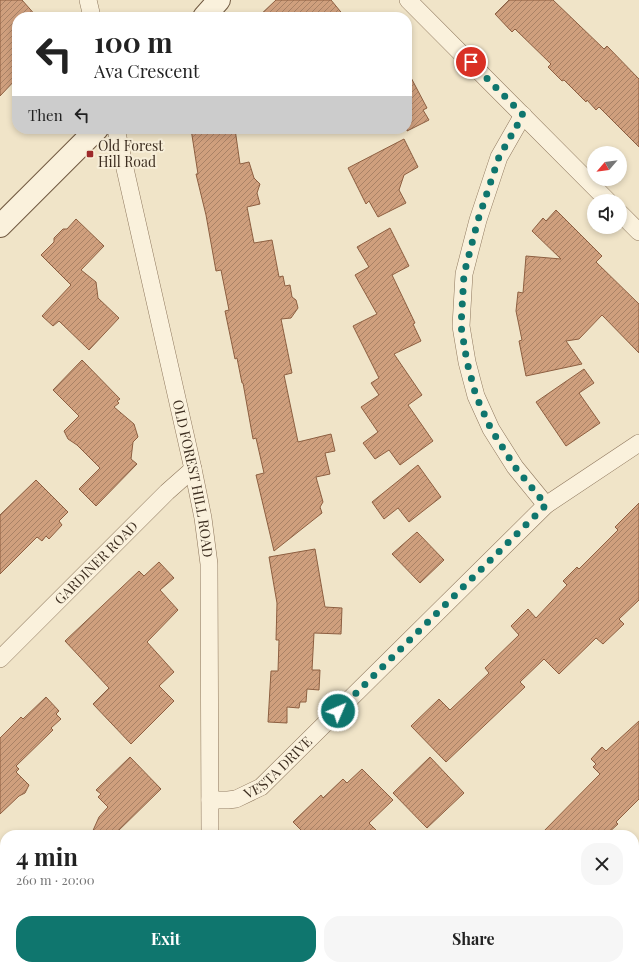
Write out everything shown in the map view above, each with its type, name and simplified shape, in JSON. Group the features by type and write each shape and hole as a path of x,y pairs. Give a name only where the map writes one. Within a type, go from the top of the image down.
{"street":[{"path":"88,0 91,12"},
{"path":"209,12 220,0"},
{"path":"408,0 601,194"},
{"path":"523,115 499,157 478,220 464,274 461,326 467,362 476,396 491,429 515,467 546,505"},
{"path":"0,226 92,134"},
{"name":"OLD FOREST HILL ROAD","path":"117,134 193,469 203,518 210,564 210,830"},
{"path":"627,220 639,232"},
{"name":"VESTA DRIVE","path":"210,800 228,800 236,798 262,787 546,505 638,446"},
{"name":"GARDINER ROAD","path":"0,659 161,498 193,469"}],"building":[{"path":"0,0 22,0 33,12 12,12 12,83 0,96"},
{"path":"276,0 331,0 341,12 263,12"},
{"path":"509,0 553,0 604,49 607,46 639,79 639,147 599,107 596,110 564,80 562,81 548,67 551,64 515,29 512,32 495,14"},
{"path":"412,80 427,108 423,110 429,120 412,128"},
{"path":"192,134 236,134 240,164 249,162 254,178 260,184 257,193 260,204 247,207 254,243 272,240 279,277 283,276 285,286 290,285 292,297 296,300 298,308 291,318 281,319 292,373 284,375 298,442 331,434 335,451 325,453 330,474 316,477 323,502 320,507 322,513 274,551 256,475 264,473 256,438 253,439 243,383 237,358 235,359 225,311 229,310 221,270 216,271 206,215 196,174 198,174"},
{"path":"404,139 418,167 404,175 399,190 406,203 378,217 369,201 366,204 348,168"},
{"path":"556,210 602,256 596,262 639,304 639,353 602,315 579,339 566,341 582,364 526,376 519,341 522,340 516,311 518,292 523,293 526,256 561,259 532,231 543,218 546,221"},
{"path":"76,219 104,246 81,270 96,282 98,298 119,318 89,350 59,321 53,326 42,316 71,285 41,255 54,242 54,238 63,229 67,229"},
{"path":"390,228 409,266 392,275 415,323 413,324 421,341 394,354 422,395 408,405 433,441 400,465 389,450 375,459 363,443 378,432 361,407 379,395 371,383 379,378 353,326 377,314 355,275 369,267 357,247"},
{"path":"82,360 120,399 117,401 119,403 114,407 134,424 138,437 133,442 131,459 137,464 96,506 79,489 100,468 77,445 68,439 64,431 79,416 53,390"},
{"path":"584,369 594,383 579,393 600,423 566,446 536,402"},
{"path":"418,465 441,497 409,522 398,508 384,519 372,502"},
{"path":"36,480 68,512 59,521 62,525 49,539 46,536 42,541 37,537 0,574 0,515"},
{"path":"639,503 639,600 619,619 624,624 603,644 596,638 559,674 544,659 520,682 525,687 446,762 411,726 439,699 450,710 489,673 485,668 519,635 511,626 528,609 536,618 567,585 563,581 577,567 579,569 618,530 615,527"},
{"path":"417,532 444,560 420,583 392,554"},
{"path":"315,549 325,607 342,608 341,634 314,633 312,670 320,670 319,690 307,689 306,702 300,702 299,708 287,707 287,723 268,722 271,671 278,671 279,640 276,640 277,603 269,557"},
{"path":"159,562 174,578 160,590 178,610 147,642 174,672 159,686 174,701 131,744 93,704 109,688 65,641 139,571 144,576"},
{"path":"46,697 59,711 56,714 61,719 51,728 53,730 16,766 19,769 16,772 29,785 25,793 19,796 0,814 0,738 21,717 23,719"},
{"path":"639,721 639,799 616,822 618,824 611,830 545,830 600,774 593,767 596,764 591,759 602,747 606,751"},
{"path":"130,757 161,789 119,830 93,830 99,817 108,807 98,797 101,794 96,790"},
{"path":"430,757 464,793 427,828 393,793"},
{"path":"362,769 393,800 369,823 376,830 301,830 293,822 321,795 323,798 343,779 347,783"}],"place":[{"name":"Old Forest Hill Road","path":"90,154"}],"route":[{"path":"338,711 546,505 515,467 491,429 476,396 467,362 461,326 464,274 478,220 499,157 523,115 471,62"}]}
